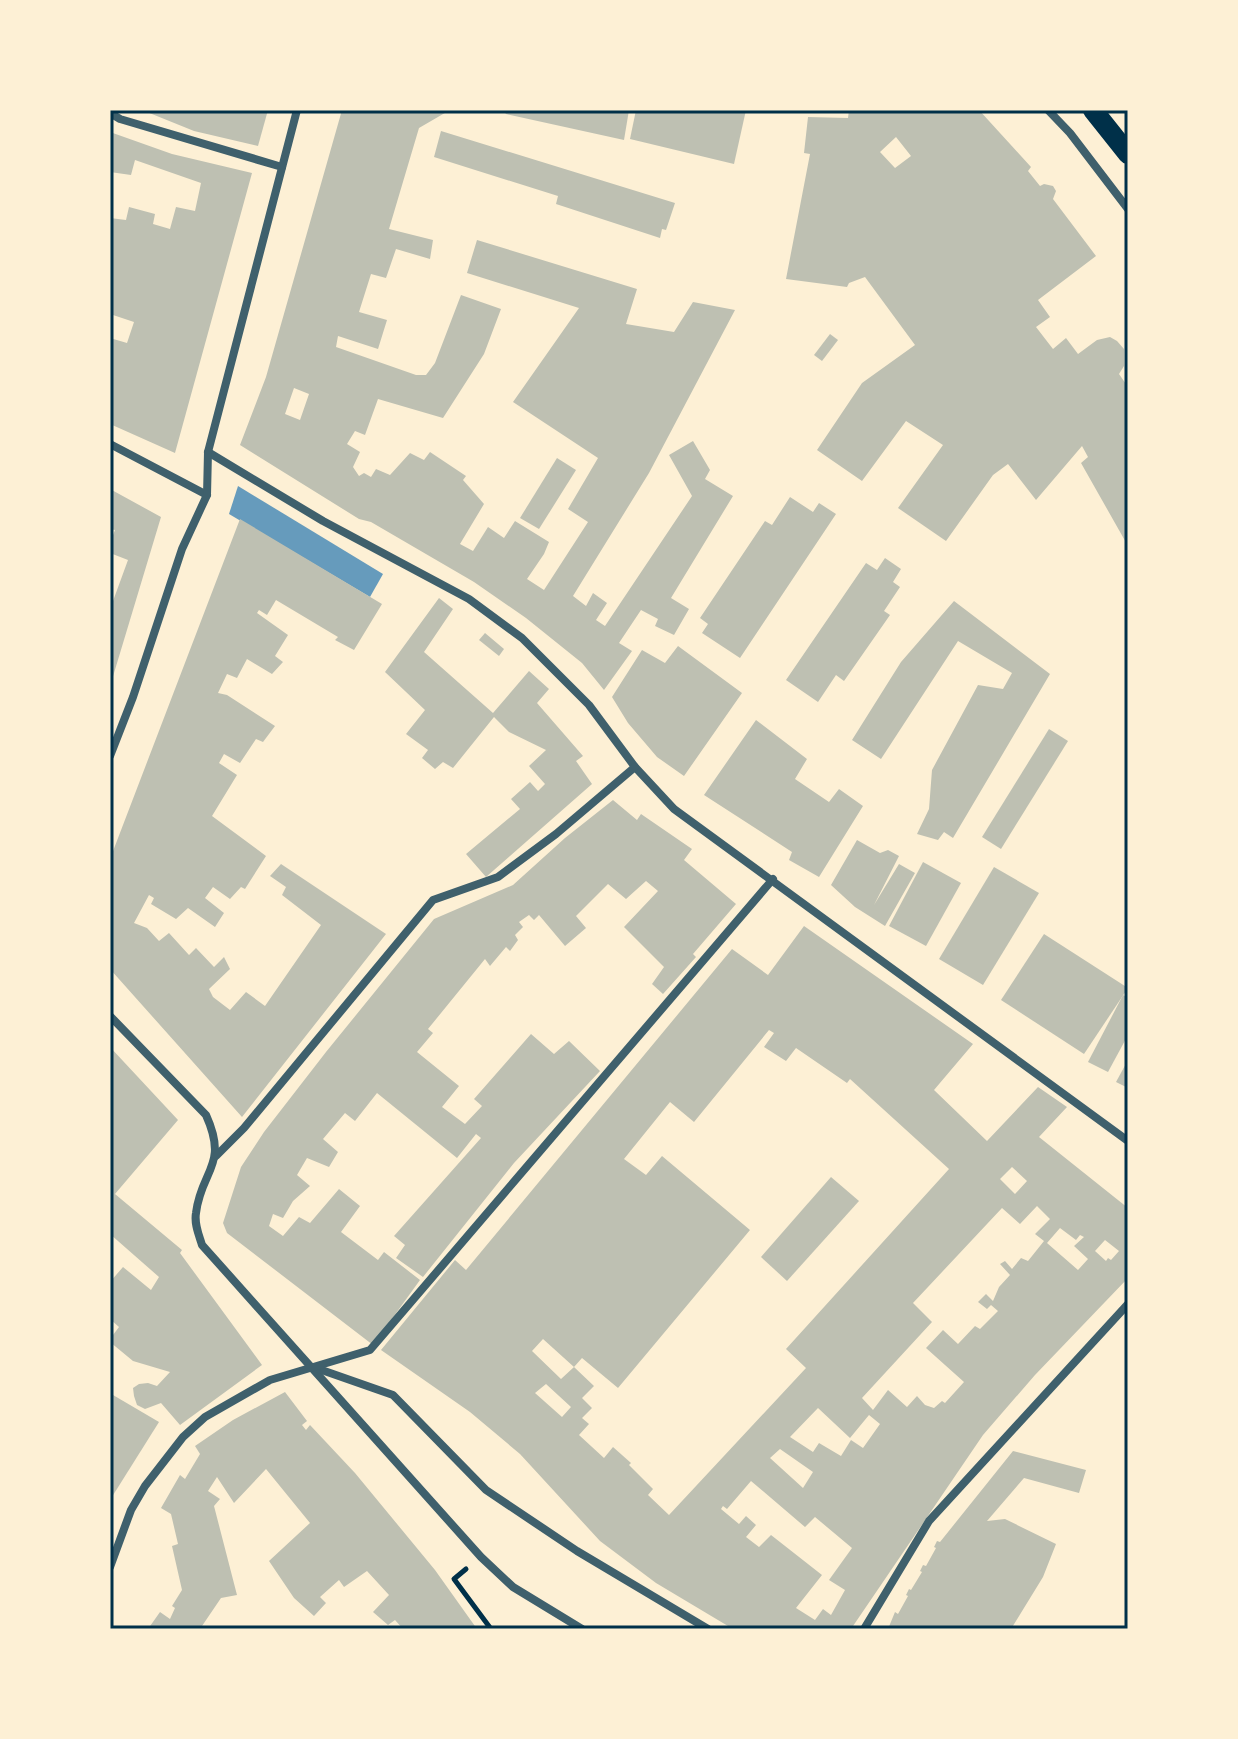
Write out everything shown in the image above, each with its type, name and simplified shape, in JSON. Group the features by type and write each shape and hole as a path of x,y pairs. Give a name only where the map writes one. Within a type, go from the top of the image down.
{"main road":[{"path":"1093,110 1128,154"}],"street":[{"path":"110,756 182,549 207,495 208,452 297,110"},
{"path":"1048,110 1070,133 1128,209"},
{"path":"110,113 120,119 282,167"},
{"path":"110,444 207,495"},
{"path":"208,452 323,521 469,599 522,638 589,705 635,767 674,809 1128,1141"},
{"path":"216,1156 244,1128 433,900 498,877 556,834 635,767"},
{"path":"110,1567 131,1510 145,1486 183,1437 205,1417 270,1380 370,1350 773,879"},
{"path":"110,1016 206,1115 214,1133 216,1156 196,1214 202,1245 481,1557 513,1587 582,1629"},
{"path":"864,1629 929,1521 1128,1304"},
{"path":"313,1367 393,1395 486,1490 577,1551 708,1629"}],"path":[{"path":"481,1557 454,1579 491,1629"}],"water":[{"path":"238,486 383,574 370,597 229,514"}],"building":[{"path":"142,110 268,110 258,146 194,131"},
{"path":"342,110 450,110 419,128 389,229 433,240 430,259 396,249 386,278 371,274 359,312 387,320 378,349 338,336 336,347 416,375 426,375 435,363 461,295 501,309 484,354 443,418 378,399 365,435 355,431 347,444 360,452 353,467 359,476 364,473 371,477 376,469 390,475 410,453 424,460 430,452 466,476 463,480 484,504 460,544 473,551 488,527 504,538 515,521 549,542 527,579 544,590 588,522 568,509 598,458 513,402 579,308 467,273 477,240 637,289 626,324 674,332 693,302 735,310 649,473 573,596 586,606 593,593 607,603 596,620 605,626 692,496 669,455 693,441 710,470 705,479 733,496 671,598 689,609 674,635 655,626 658,619 641,610 619,643 632,651 604,690 582,663 474,582 371,522 359,519 240,445 266,377","holes":["294,388 309,394 300,420 285,414"]},
{"path":"503,110 629,110 624,140 506,114"},
{"path":"636,110 746,110 734,164 630,139"},
{"path":"849,110 979,110 1031,167 1028,171 1040,186 1053,186 1056,191 1053,199 1096,256 1038,300 1050,317 1036,327 1053,349 1066,338 1078,354 1097,340 1110,337 1124,349 1124,366 1119,374 1128,387 1128,546 1081,463 1088,457 1082,446 1036,500 1008,464 993,475 946,541 898,508 943,445 906,421 862,481 817,450 862,383 915,345 865,277 849,283 847,287 786,279 810,154 804,153 808,117 848,118","holes":["896,137 911,156 895,168 880,152"]},
{"path":"441,131 675,203 666,230 662,229 660,238 556,204 558,196 434,157"},
{"path":"110,132 172,154 252,173 175,453 110,424 110,338 127,343 134,322 110,314 110,218 126,220 129,207 155,214 153,224 170,229 176,207 195,211 201,183 135,160 131,175 110,172"},
{"path":"830,334 838,340 822,361 814,355"},
{"path":"557,458 576,470 539,529 520,518"},
{"path":"110,489 161,517 111,683 110,600 113,601 128,560 110,553 115,530 110,529"},
{"path":"790,497 813,512 819,503 836,514 740,658 702,633 708,624 700,618 765,521 772,525"},
{"path":"240,519 382,604 354,650 276,600 267,615 259,610 257,613 288,635 275,656 283,662 272,674 247,659 237,678 227,674 218,693 227,695 275,726 263,742 256,739 240,763 224,754 219,763 237,775 212,816 266,856 245,889 241,887 230,899 213,887 205,898 224,913 215,927 188,908 176,919 151,904 154,898 149,895 134,923 147,928 159,941 169,933 189,955 196,948 214,967 224,957 230,969 209,989 213,997 230,1010 246,992 265,1006 321,925 282,895 286,887 270,876 281,864 386,934 242,1117 110,969 110,859"},
{"path":"885,558 901,569 893,582 900,587 884,611 890,615 844,681 836,675 818,702 786,680 866,563 877,570"},
{"path":"439,598 453,609 424,652 493,713 529,671 549,689 537,703 583,756 576,761 592,784 486,877 466,854 520,809 511,799 530,782 538,791 545,784 529,766 546,750 509,732 494,717 453,768 443,762 435,769 422,758 428,750 406,734 425,710 385,672"},
{"path":"954,601 1050,674 953,838 944,832 938,840 917,834 929,809 932,770 978,685 1003,689 1012,673 958,641 881,759 852,740 901,662"},
{"path":"485,633 504,649 499,656 479,640"},
{"path":"678,646 742,693 684,776 657,757 628,723 612,697 642,650 665,663"},
{"path":"756,720 807,759 795,779 829,802 839,789 863,806 819,877 789,860 792,852 704,795"},
{"path":"1049,729 1068,741 1001,849 982,837"},
{"path":"613,800 637,820 641,814 692,849 684,860 736,904 663,994 652,984 664,967 624,927 658,891 646,881 626,899 608,884 576,916 586,928 565,946 539,915 534,920 529,915 519,922 523,927 515,935 518,940 510,951 506,947 490,966 485,959 428,1029 433,1033 417,1052 459,1086 442,1107 465,1124 482,1106 474,1099 531,1034 554,1054 569,1041 600,1071 514,1163 423,1277 396,1258 405,1245 394,1236 481,1138 476,1134 457,1158 377,1093 355,1121 345,1113 323,1139 338,1152 329,1167 307,1158 297,1175 310,1186 293,1201 283,1218 273,1214 269,1226 283,1236 299,1217 310,1223 339,1189 360,1206 341,1232 378,1260 384,1252 420,1280 373,1345 227,1233 223,1223 241,1167 326,1052 434,919 513,885"},
{"path":"857,840 880,853 888,850 899,856 874,905 899,864 915,873 885,926 855,907 831,885"},
{"path":"923,862 961,883 926,946 889,926"},
{"path":"994,867 1039,893 983,985 939,959"},
{"path":"804,926 973,1044 934,1090 987,1141 1038,1087 1067,1107 1039,1137 1128,1208 1128,1278 1035,1375 983,1435 851,1629 733,1629 656,1583 600,1541 520,1454 470,1412 381,1350 455,1260 466,1270 732,949 768,975","holes":["769,1030 774,1033 764,1047 786,1061 796,1048 847,1083 850,1079 949,1169 786,1349 806,1368 669,1515 648,1495 653,1489 629,1465 631,1463 613,1447 604,1458 579,1435 589,1424 582,1418 592,1408 582,1398 594,1386 574,1367 582,1358 618,1388 750,1230 662,1156 646,1175 624,1159 670,1102 694,1122","1012,1167 1027,1181 1015,1194 1000,1179","1037,1206 1050,1219 1035,1234 1044,1241 1028,1261 1021,1258 1012,1269 1005,1261 1000,1264 1010,1275 999,1287 993,1301 986,1294 978,1302 987,1309 991,1305 998,1311 980,1329 975,1326 958,1344 943,1330 926,1348 964,1382 945,1403 942,1401 934,1408 925,1405 917,1396 907,1407 888,1390 873,1410 862,1398 932,1322 913,1303 1002,1208 1020,1224","1060,1228 1076,1240 1080,1235 1084,1237 1074,1246 1088,1259 1078,1270 1047,1243","1105,1240 1119,1251 1106,1261 1095,1251","543,1339 574,1367 561,1379 532,1351","546,1384 571,1407 562,1417 535,1393","818,1408 850,1438 869,1415 880,1424 863,1448 851,1440 841,1456 819,1443 813,1452 790,1437","780,1449 813,1472 803,1488 770,1458","751,1481 805,1527 815,1517 852,1548 829,1580 845,1590 831,1615 823,1609 815,1620 796,1608 822,1575 771,1535 759,1547 746,1537 756,1525 746,1516 739,1524 721,1509 723,1506 727,1509"]},
{"path":"1044,934 1128,988 1084,1054 1001,1000"},
{"path":"1123,995 1128,998 1128,1035 1108,1072 1088,1062"},
{"path":"110,1047 178,1120 115,1194 182,1250 180,1253 262,1365 180,1425 161,1403 145,1409 137,1405 134,1396 133,1388 139,1384 157,1386 170,1372 133,1361 110,1342 110,1333 113,1335 119,1327 110,1319 110,1282 123,1267 151,1290 159,1277 110,1234"},
{"path":"1128,1060 1128,1088 1116,1082"},
{"path":"831,1177 859,1201 787,1281 761,1257"},
{"path":"285,1392 307,1421 302,1425 306,1430 310,1425 355,1473 435,1570 477,1629 403,1629 395,1620 388,1625 373,1612 389,1595 367,1571 344,1587 339,1580 320,1597 326,1603 314,1616 294,1598 269,1561 310,1523 266,1469 234,1503 217,1477 208,1491 220,1499 214,1506 237,1595 221,1598 203,1629 148,1629 160,1612 170,1619 175,1608 172,1606 182,1590 172,1546 178,1544 171,1514 161,1508 180,1475 185,1479 200,1454 195,1446 233,1420"},
{"path":"113,1395 159,1422 110,1500 110,1401"},
{"path":"1013,1451 1086,1470 1079,1493 1024,1478 987,1521 1005,1519 1056,1544 1043,1577 1011,1629 888,1629 895,1612 898,1614 909,1589 922,1572 923,1565 926,1566 937,1541 940,1542"}]}
